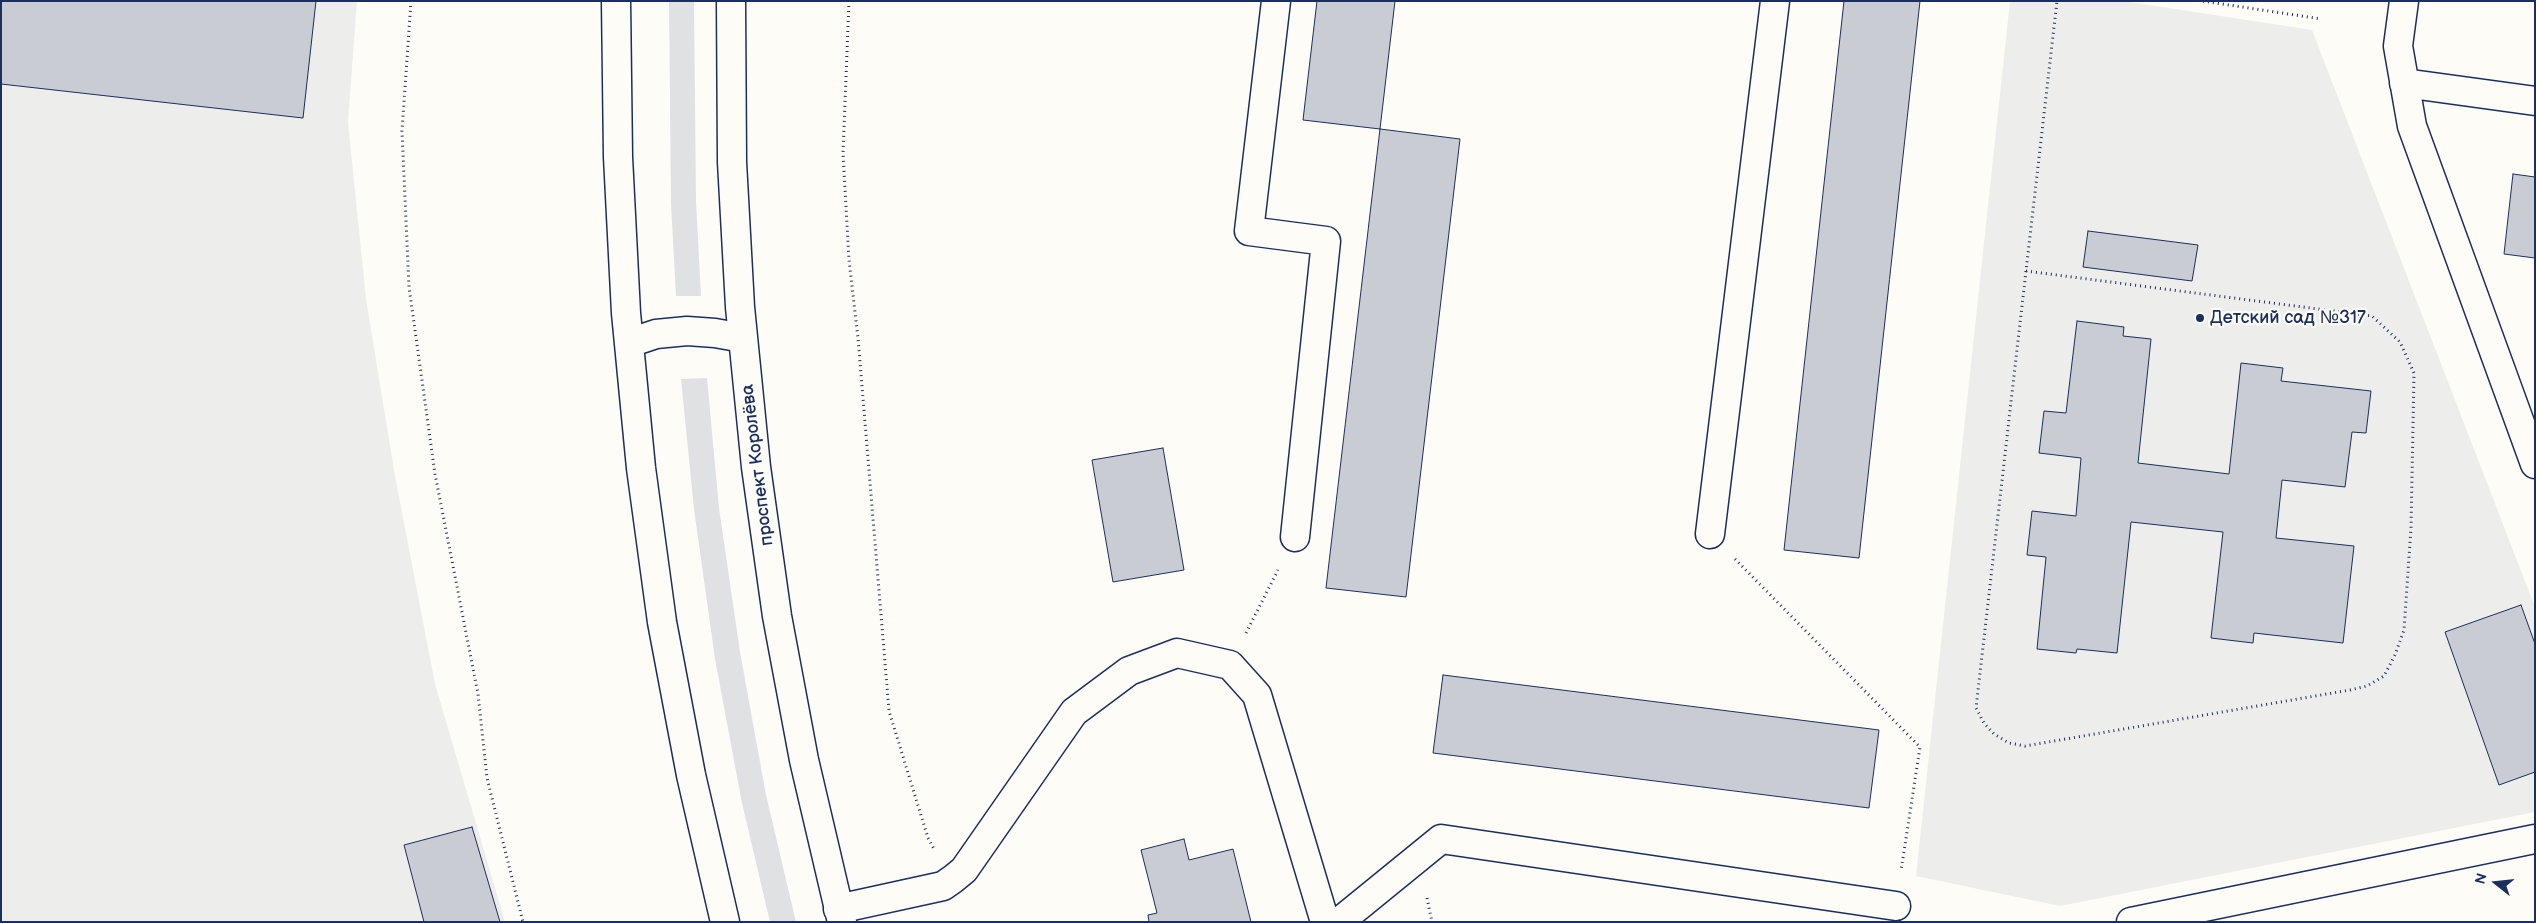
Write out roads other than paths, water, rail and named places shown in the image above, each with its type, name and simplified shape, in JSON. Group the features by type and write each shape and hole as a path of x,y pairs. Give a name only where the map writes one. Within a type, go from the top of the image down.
{"main road":[{"path":"616,1 618,157 629,343 641,468 662,622 691,775 726,922"},
{"name":"проспект Королёва","path":"731,1 732,162 743,338 756,467 777,616 804,760 840,915"},
{"path":"1276,1 1249,231 1326,241 1295,537"},
{"path":"1710,534 1775,1"},
{"path":"2404,1 2398,46 2412,126 2529,435 2535,464"},
{"path":"2404,83 2535,101"},
{"path":"629,343 656,334 687,331 715,332 743,338"},
{"path":"840,915 942,886 953,879 964,870 1074,712 1128,671 1177,653 1230,665 1257,695 1325,922"},
{"path":"1339,922 1440,839 1896,906"},
{"path":"2131,922 2215,914 2535,839"}],"place":[{"name":"Детский сад №317","path":"2200,318"}]}
